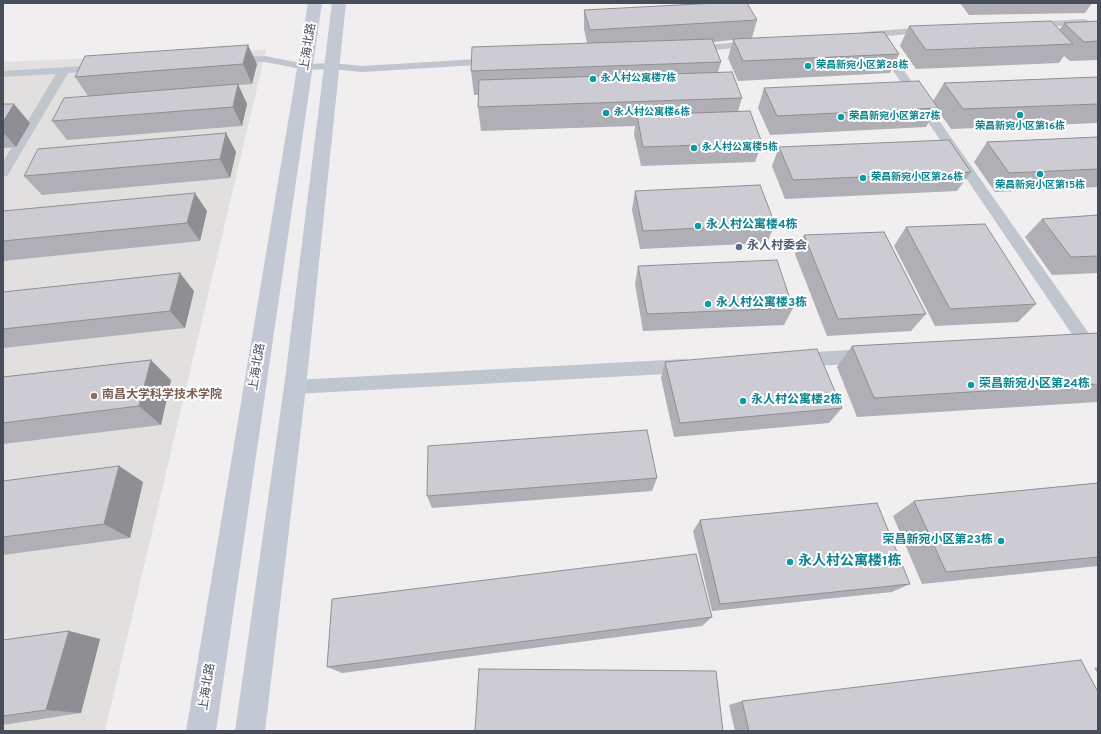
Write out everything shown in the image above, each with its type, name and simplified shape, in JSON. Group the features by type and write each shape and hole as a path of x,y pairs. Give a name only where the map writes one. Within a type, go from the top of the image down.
{"main road":[{"name":"上海北路","path":"201,731 315,3"},
{"name":"上海北路","path":"250,731 296,387 339,3"}],"lane":[{"path":"1018,25 1094,22"},
{"path":"854,36 934,30"},
{"path":"680,50 767,43"},
{"path":"882,46 1085,342"},
{"path":"219,61 265,59 306,67 332,66 362,69 505,60"},
{"path":"3,74 111,67"},
{"path":"3,173 64,70"},
{"path":"789,360 883,355"},
{"path":"296,387 701,365"}],"shaded area":[{"name":"南昌大学科学技术学院","path":"266,50 105,731 3,731 3,62"}],"building":[{"path":"717,3 747,3 757,20 590,30 584,10"},
{"path":"1051,21 1073,44 926,50 909,26"},
{"path":"1098,21 1098,41 1084,42 1064,23"},
{"path":"884,32 899,54 743,61 733,39"},
{"path":"712,39 721,62 471,71 472,47"},
{"path":"248,45 243,64 75,77 85,56"},
{"path":"732,72 742,98 478,107 479,80"},
{"path":"1098,77 1098,104 963,109 944,83"},
{"path":"919,81 938,108 777,116 764,88"},
{"path":"238,84 233,107 52,121 64,98"},
{"path":"3,104 14,104 3,122"},
{"path":"750,111 762,143 643,147 637,115"},
{"path":"226,133 220,159 24,176 38,149"},
{"path":"1098,137 1098,169 1009,173 987,142"},
{"path":"949,140 971,172 793,180 779,147"},
{"path":"760,185 775,224 643,231 635,191"},
{"path":"195,193 187,223 3,241 3,211"},
{"path":"1098,215 1098,256 1071,257 1042,219"},
{"path":"985,224 1036,304 950,309 906,227"},
{"path":"884,232 926,314 838,319 804,235"},
{"path":"777,260 793,308 647,314 638,266"},
{"path":"180,273 170,311 3,329 3,292"},
{"path":"1098,333 1098,384 874,398 852,346"},
{"name":"永人村公寓楼2栋","path":"817,349 842,408 680,423 665,362"},
{"path":"151,360 139,406 3,423 3,377"},
{"path":"647,430 657,478 427,496 428,446"},
{"path":"119,466 104,524 3,537 3,481"},
{"name":"荣昌新宛小区第23栋","path":"1098,483 1098,557 946,572 914,501"},
{"name":"永人村公寓楼1栋","path":"877,503 910,584 720,604 700,520"},
{"path":"696,554 712,617 327,667 332,599"},
{"path":"69,631 46,710 3,716 3,640"},
{"path":"1081,660 1098,692 1098,731 749,731 742,701"},
{"path":"479,669 716,671 723,731 475,731"}],"place":[{"name":"荣昌新宛小区第28栋","path":"808,66"},
{"name":"永人村公寓楼7栋","path":"593,79"},
{"name":"永人村公寓楼6栋","path":"606,113"},
{"name":"荣昌新宛小区第16栋","path":"1020,115"},
{"name":"荣昌新宛小区第27栋","path":"841,117"},
{"name":"永人村公寓楼5栋","path":"694,148"},
{"name":"荣昌新宛小区第15栋","path":"1040,174"},
{"name":"荣昌新宛小区第26栋","path":"863,178"},
{"name":"永人村公寓楼4栋","path":"698,226"},
{"name":"永人村委会","path":"739,247"},
{"name":"永人村公寓楼3栋","path":"708,304"},
{"name":"荣昌新宛小区第24栋","path":"971,385"},
{"name":"南昌大学科学技术学院","path":"94,396"},
{"name":"永人村公寓楼2栋","path":"743,401"},
{"name":"荣昌新宛小区第23栋","path":"1001,541"},
{"name":"永人村公寓楼1栋","path":"790,562"}]}
